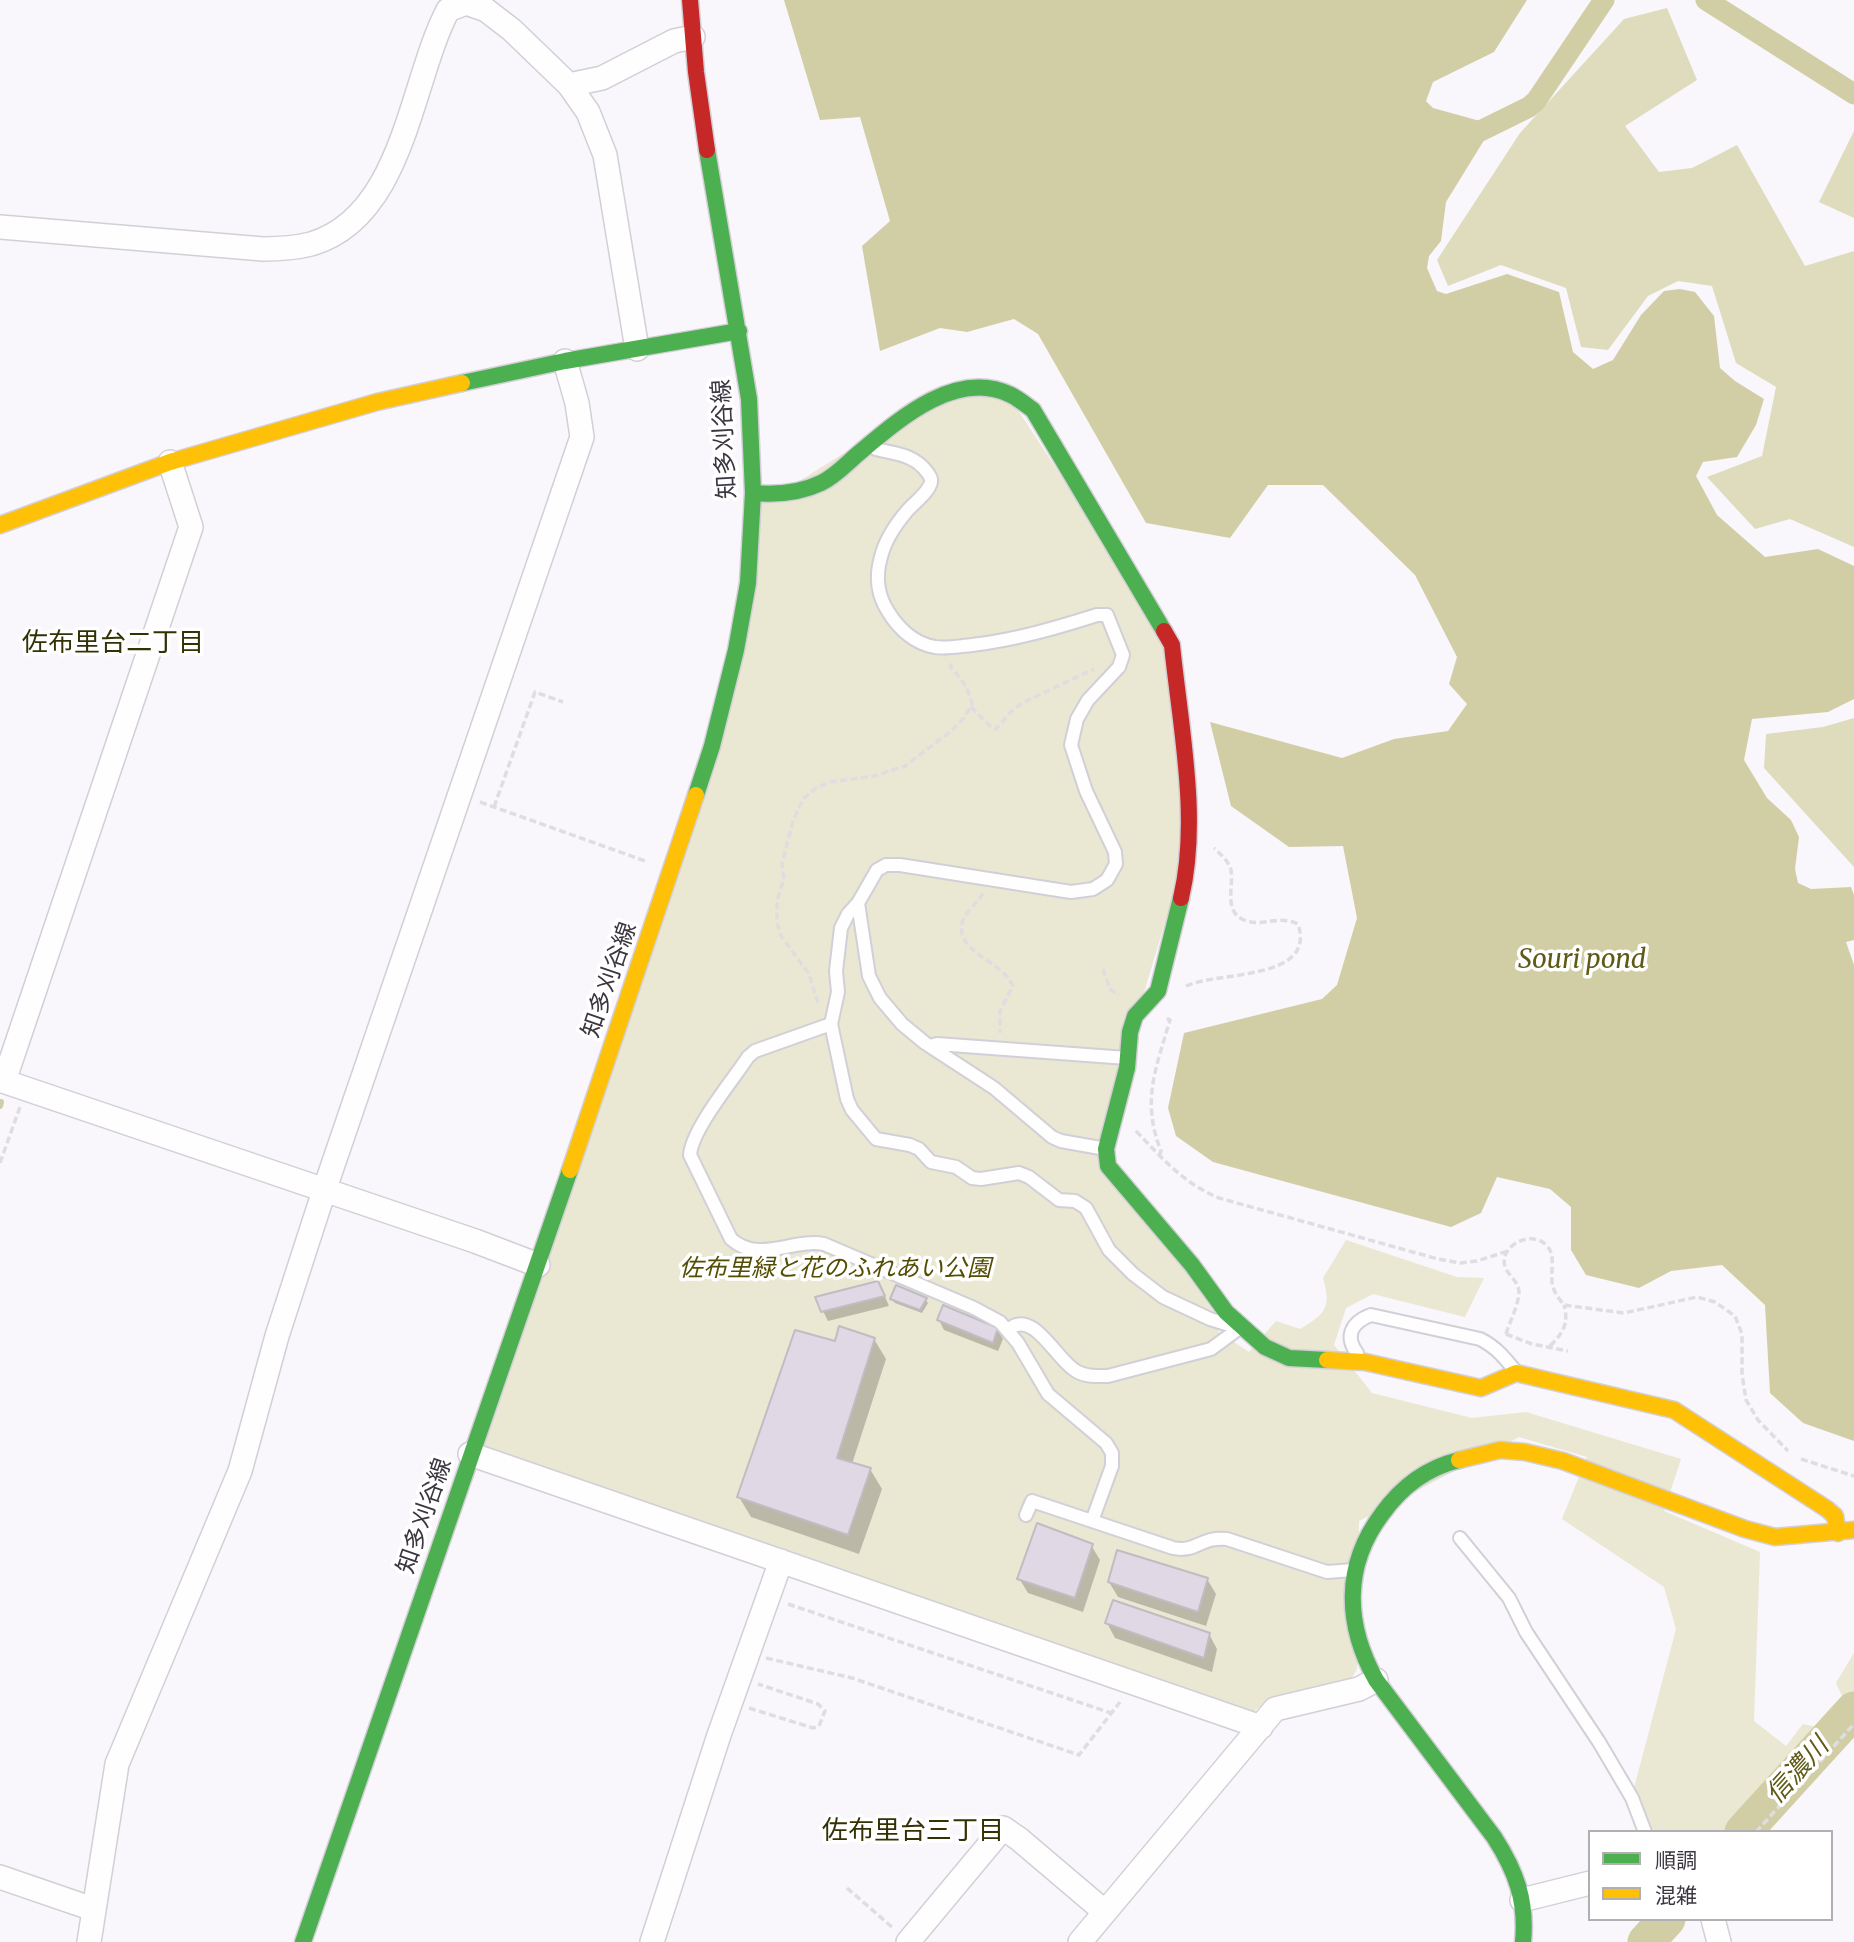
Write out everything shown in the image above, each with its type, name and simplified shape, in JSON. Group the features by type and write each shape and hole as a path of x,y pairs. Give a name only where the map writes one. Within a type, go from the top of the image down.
{"street":[{"name":"知多刈谷線","path":"303,1942 470,1454 538,1265 671,870 712,746 736,650 747,583 753,493 749,399 710,172 690,0"},
{"path":"0,227 263,249 292,248 313,243 336,232 358,216 375,194 416,103 437,31 448,10 466,3 486,10 512,30 569,85 588,112 605,155 637,349"},
{"path":"569,85 602,78 674,41 693,37"},
{"path":"0,525 170,462 377,402 565,361 739,331"},
{"path":"89,1942 117,1765 240,1471 277,1336 324,1191 582,437 577,403 565,361"},
{"path":"753,493 777,495 820,484 934,397 973,386 993,387 1022,400 1032,410 1172,645 1190,832 1186,875 1158,991 1135,1016 1130,1032 1127,1058 1106,1149 1108,1166 1192,1265 1226,1312 1265,1348 1289,1358 1356,1361 1481,1388 1516,1373 1674,1410 1827,1509 1846,1531"},
{"path":"170,462 191,527 2,1080 475,1241 538,1265"},
{"path":"1523,1942 1525,1920 1522,1900 1511,1864 1494,1837 1376,1680 1365,1660 1354,1621 1354,1570 1368,1531 1379,1515 1394,1497 1412,1482 1441,1464 1500,1450 1525,1452 1563,1461 1745,1529 1775,1537 1846,1531"},
{"path":"470,1454 1261,1727"},
{"path":"652,1942 730,1702 781,1562"},
{"path":"1080,1942 1275,1709 1359,1689 1376,1680"},
{"path":"908,1942 1003,1828 1105,1912"},
{"path":"0,1877 93,1909"},
{"path":"1522,1900 1588,1884"},
{"path":"1714,1921 1719,1942"}],"lane":[{"path":"870,444 876,449 911,457 930,475 931,482 888,537 880,558 877,583 880,600 894,622 909,637 934,647 966,646 1031,635 1097,615 1107,615 1123,655 1119,667 1087,700 1077,719 1071,745 1086,791 1115,852 1116,864 1107,880 1093,889 1071,892 900,865 886,865 877,870 842,928 836,971 838,992 827,1026 847,1099 852,1110 876,1139 910,1144 919,1149 930,1162 956,1167 972,1178 1019,1173 1029,1177 1059,1200 1074,1201 1086,1208 1109,1250 1133,1274 1163,1297 1225,1324 1238,1323"},
{"path":"858,903 869,976 880,998 902,1024 994,1088 1052,1137 1106,1149"},
{"path":"827,1026 755,1051 748,1057 697,1133 690,1155 731,1239 748,1250 777,1250 812,1242 824,1244 974,1308 1000,1322 1008,1330 1048,1394 1106,1443 1112,1453 1112,1466 1092,1521"},
{"path":"930,1046 937,1044 1127,1058"},
{"path":"1356,1361 1357,1353 1350,1344 1351,1335 1362,1318 1371,1315 1480,1339 1493,1345 1516,1373"},
{"path":"1008,1330 1014,1324 1033,1327 1065,1363 1077,1372 1091,1376 1108,1376 1212,1349 1238,1323"},
{"path":"1026,1515 1032,1500 1173,1548 1185,1550 1213,1537 1227,1538 1327,1572 1354,1570"},
{"path":"1460,1538 1509,1598 1526,1632 1599,1742 1632,1798 1643,1830"}],"path":[{"path":"966,646 950,667 964,680 969,690 971,707 990,727 996,729 1022,703 1098,667"},
{"path":"494,807 535,692 563,702"},
{"path":"827,1026 809,974 781,936 777,923 777,900 784,879 782,863 793,821 803,799 816,788 830,782 874,776 905,766 950,733 971,707"},
{"path":"458,794 671,870"},
{"path":"1158,991 1168,994 1192,983 1275,968 1293,958 1299,949 1298,924 1285,918 1257,923 1242,919 1233,910 1230,900 1231,871 1227,860 1202,837 1190,832"},
{"path":"988,880 979,901 962,922 961,933 970,949 1009,976 1013,986 1000,1011 1001,1049"},
{"path":"0,1163 27,1089"},
{"path":"1134,1129 1183,1178 1196,1188 1219,1198 1438,1259 1460,1263 1477,1261 1508,1251 1516,1242 1537,1239 1548,1247 1552,1258 1552,1286 1567,1316 1560,1336 1549,1347"},
{"path":"1506,1334 1519,1294 1518,1285 1505,1268 1508,1251"},
{"path":"1564,1306 1624,1313 1698,1297 1715,1303 1735,1316 1742,1334 1742,1374 1746,1399 1758,1420 1789,1452 1802,1460 1854,1476"},
{"path":"769,1593 783,1602 1111,1713"},
{"path":"747,1653 852,1678 1079,1755 1135,1684"},
{"path":"730,1702 813,1728 819,1726 823,1719 825,1712 818,1704 739,1678"},
{"path":"1758,1830 1854,1724"},
{"path":"847,1888 908,1942"}],"green space":[{"name":"佐布里緑と花のふれあい公園","path":"1006,392 1172,645 1190,840 1100,1138 1213,1311 1219,1332 1249,1352 1276,1321 1300,1329 1321,1314 1327,1297 1323,1278 1346,1240 1457,1277 1484,1278 1465,1317 1373,1294 1346,1308 1334,1345 1372,1393 1472,1418 1526,1412 1681,1459 1664,1511 1760,1552 1754,1721 1786,1746 1803,1724 1831,1730 1848,1709 1836,1683 1854,1653 1854,1720 1746,1830 1650,1830 1634,1788 1676,1629 1664,1587 1562,1519 1587,1457 1519,1437 1359,1521 1357,1669 1350,1681 1270,1699 1252,1713 470,1454 712,746 753,493 777,495 934,397"}],"shaded area":[{"path":"1667,8 1697,80 1625,126 1659,172 1692,168 1737,145 1805,266 1854,251 1854,547 1790,519 1755,529 1707,477 1762,456 1776,387 1736,363 1712,286 1678,281 1648,296 1608,350 1581,347 1566,288 1501,265 1448,286 1437,260 1520,133 1624,19"},
{"path":"1854,131 1854,218 1819,202"},
{"path":"1854,718 1854,867 1764,768 1766,734 1823,727"}],"water":[{"name":"Souri pond","path":"784,0 1527,0 1494,52 1433,82 1426,101 1433,108 1480,121 1486,137 1446,202 1441,241 1429,256 1427,268 1437,291 1446,294 1507,274 1559,292 1573,352 1593,369 1613,360 1641,315 1664,291 1680,289 1695,292 1714,316 1720,368 1764,399 1756,425 1737,457 1703,462 1696,476 1717,515 1765,557 1818,549 1854,566 1854,699 1828,712 1752,719 1744,760 1767,798 1791,820 1799,837 1795,869 1798,883 1811,889 1851,887 1854,895 1854,940 1846,942 1854,965 1854,1441 1803,1423 1770,1393 1765,1305 1722,1265 1671,1271 1639,1288 1586,1275 1571,1250 1571,1207 1550,1189 1497,1177 1481,1213 1451,1227 1213,1162 1176,1136 1168,1108 1184,1033 1322,999 1337,985 1357,918 1343,846 1289,847 1231,806 1210,722 1342,758 1394,739 1448,731 1467,704 1449,684 1457,657 1415,575 1323,485 1268,485 1230,538 1146,523 1038,334 1014,319 967,332 940,328 880,351 862,246 890,221 860,117 820,120"}],"building":[{"path":"878,1281 885,1296 821,1312 815,1297"},
{"path":"896,1285 927,1298 920,1310 890,1299"},
{"path":"943,1305 998,1328 993,1343 937,1320"},
{"path":"839,1326 875,1338 837,1458 871,1468 848,1535 737,1497 795,1330 835,1341"},
{"path":"1037,1523 1093,1544 1075,1598 1017,1579"},
{"path":"1117,1550 1208,1578 1198,1612 1108,1582"},
{"path":"1113,1600 1210,1633 1204,1658 1105,1623"}],"waterway":[{"path":"1460,141 1536,101 1604,0"},
{"path":"1706,0 1854,94"},
{"path":"0,1106 1,1102"},
{"name":"信濃川","path":"1745,1830 1854,1710"},
{"name":"信濃川","path":"1646,1942 1665,1921"}],"traffic: fast":[{"path":"696,795 712,746 736,650 748,583 753,493 749,399 707,150"},
{"path":"462,383 565,361 739,331"},
{"path":"753,493 788,492 821,483 891,426 949,393 970,388 990,388 1011,395 1033,410 1164,631"},
{"path":"1181,898 1158,991 1135,1016 1130,1032 1127,1068 1106,1149 1108,1166 1192,1265 1226,1312 1265,1347 1289,1358 1327,1360"},
{"path":"303,1942 570,1170"},
{"path":"1459,1460 1447,1463 1416,1479 1382,1514 1360,1554 1355,1575 1354,1617 1358,1638 1376,1680 1494,1837 1508,1862 1521,1900 1523,1942"}],"traffic: slow":[{"path":"0,525 170,462 377,402 462,383"},
{"path":"570,1170 696,795"},
{"path":"1327,1360 1365,1362 1481,1388 1516,1373 1674,1410 1827,1509 1835,1516 1838,1533"},
{"path":"1459,1460 1500,1450 1525,1452 1563,1461 1745,1529 1775,1537 1854,1530"}],"traffic: jam":[{"path":"690,0 696,72 707,150"},
{"path":"1164,631 1172,645 1187,772 1189,836 1181,898"}],"district":[{"name":"佐布里台二丁目","path":"113,644"},
{"name":"佐布里台三丁目","path":"913,1832"}]}
